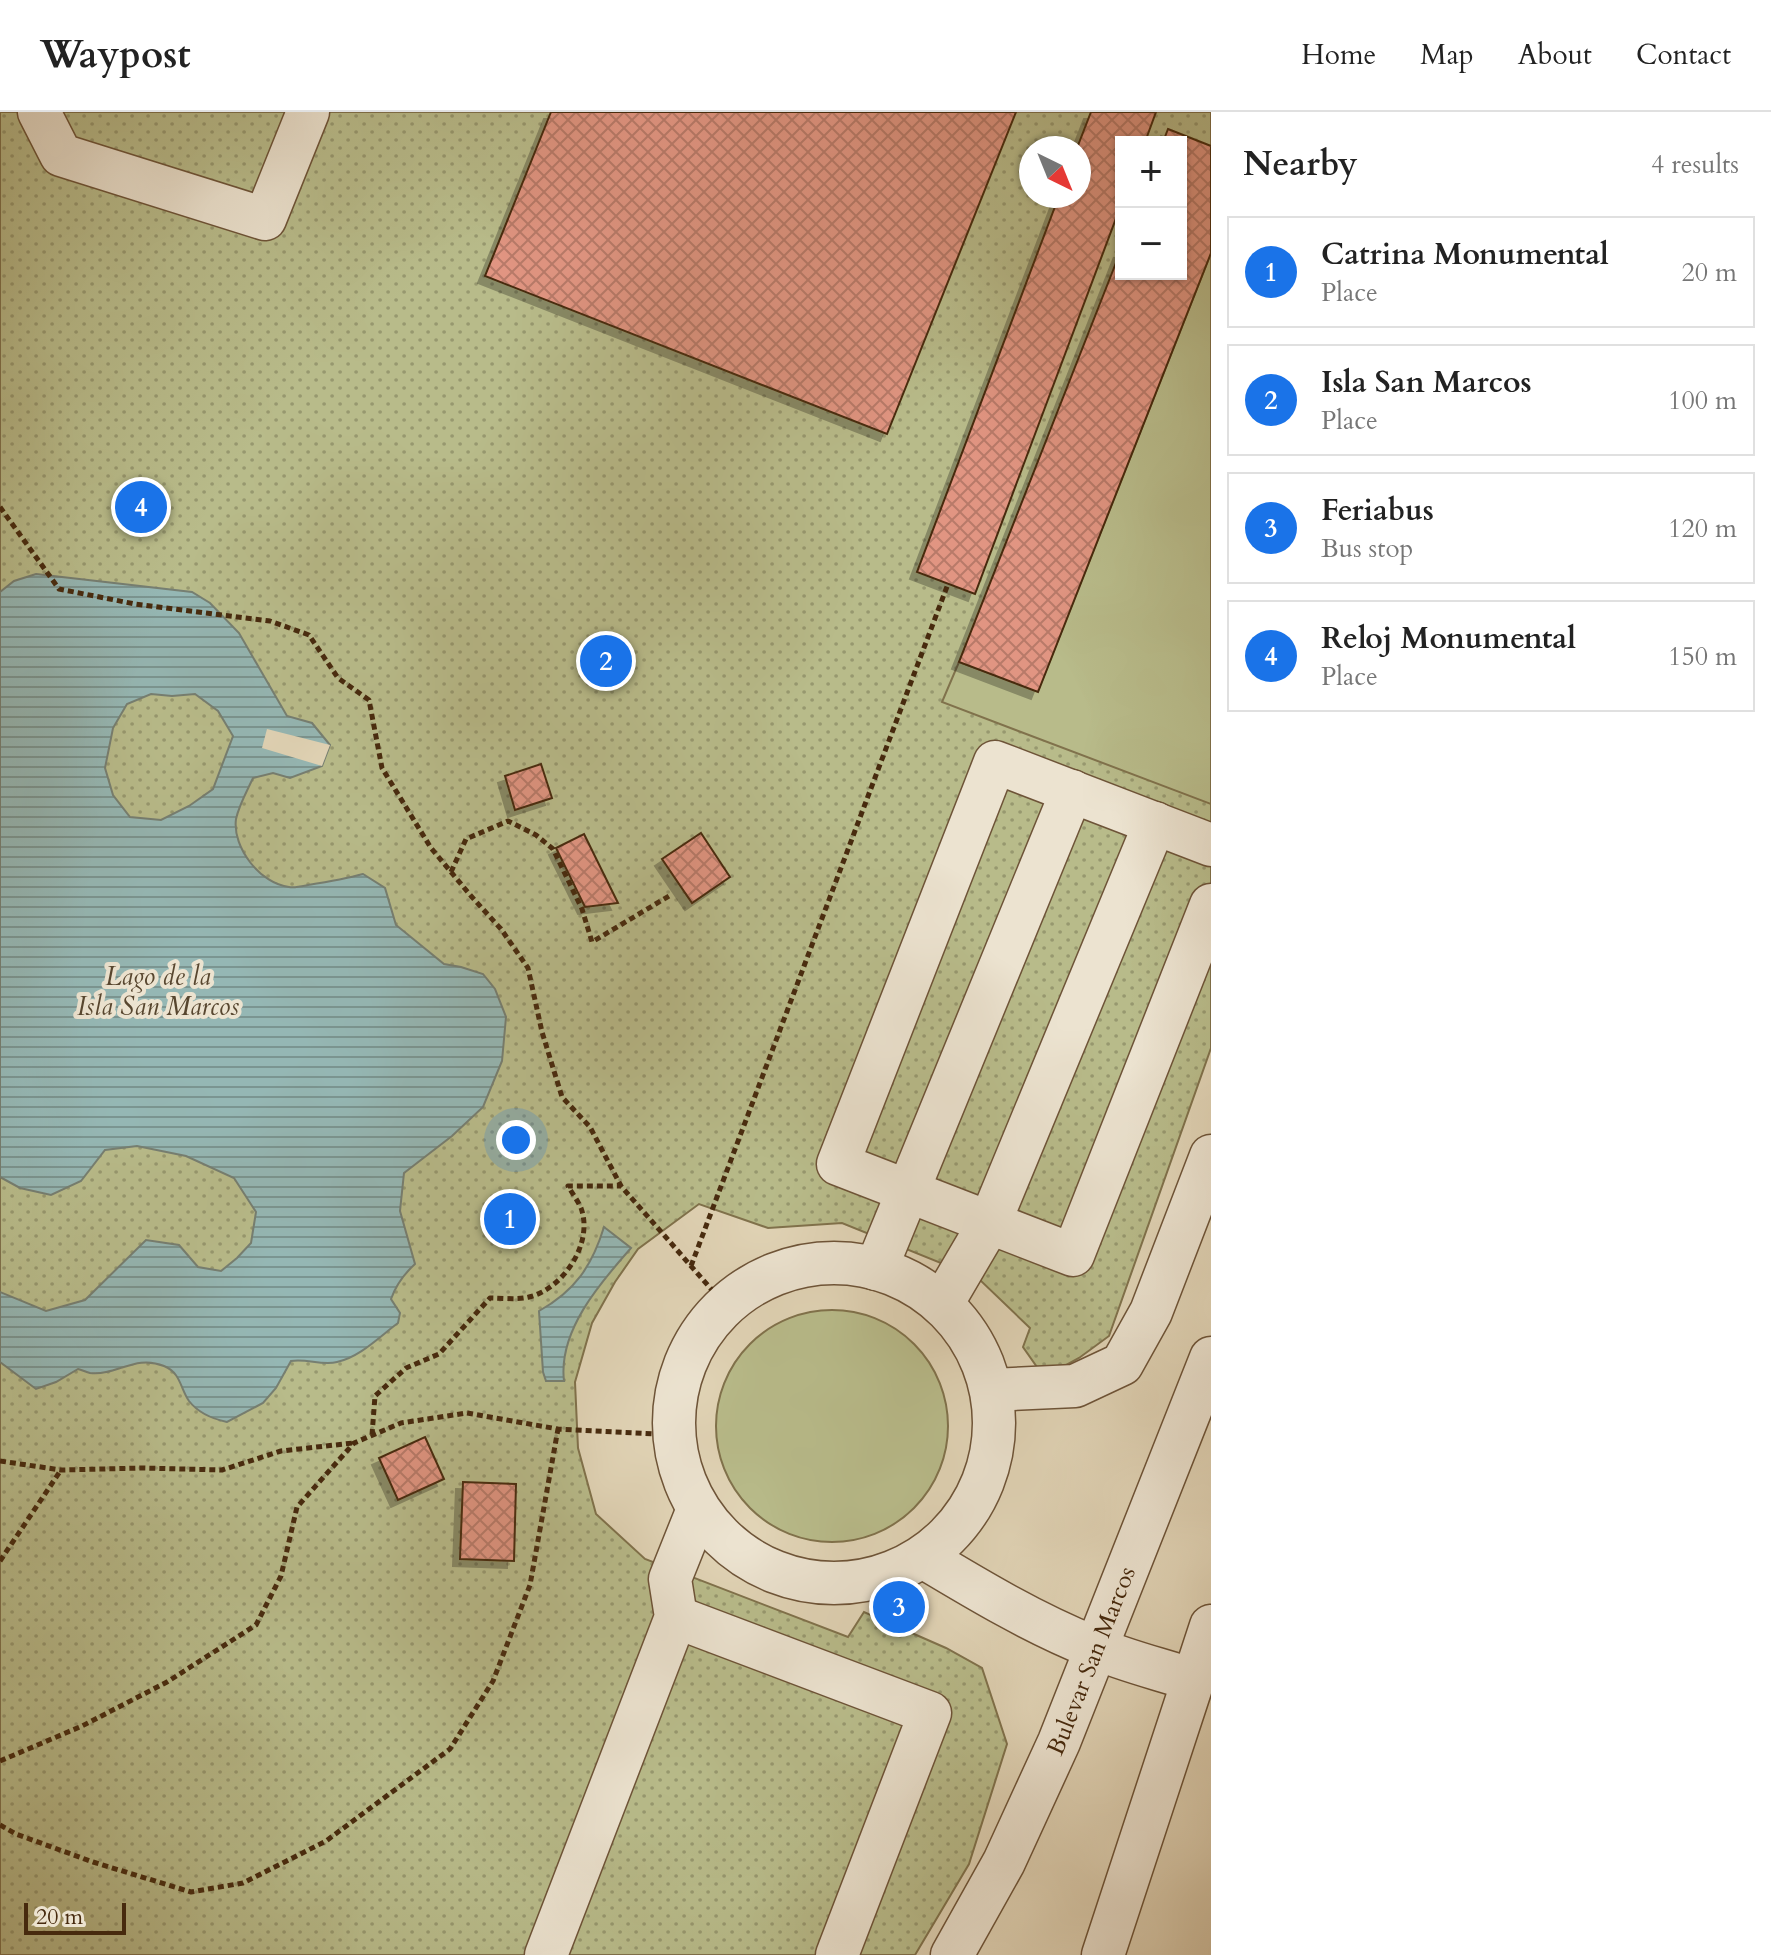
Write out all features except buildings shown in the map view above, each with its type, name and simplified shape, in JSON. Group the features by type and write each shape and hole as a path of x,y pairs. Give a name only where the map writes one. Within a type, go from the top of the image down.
{"street":[{"path":"39,112 61,155 265,219 308,112"},
{"path":"1211,845 995,762 838,1164 1073,1255 1211,905"},
{"path":"876,1269 1072,791"},
{"path":"943,1302 990,1222 1155,823"},
{"path":"992,1390 1075,1386 1122,1364 1151,1312 1211,1156"},
{"path":"850,1262 900,1275 943,1302 975,1342 992,1390 995,1437 983,1484 958,1525 923,1557 876,1578 826,1583 775,1573 731,1547 698,1509 677,1462 673,1411 686,1361 712,1318 752,1284 799,1265 850,1262"},
{"name":"Bulevar San Marcos","path":"952,1955 1004,1862 1059,1742 1211,1358"},
{"path":"546,1955 676,1617 670,1579 698,1509"},
{"path":"923,1557 1011,1609 1097,1649 1193,1680"},
{"path":"676,1617 930,1713 837,1955"},
{"path":"1103,1955 1211,1626"}],"path":[{"path":"0,507 59,589 135,604 270,621 309,635 338,678 369,700 382,768 431,848 501,929 528,968 542,1032 562,1097 590,1127 621,1186 726,1306"},
{"path":"691,1266 948,584"},
{"path":"451,872 466,839 508,821 536,835 553,849 582,909 592,942 669,896"},
{"path":"372,1435 375,1396 406,1368 439,1354 490,1298 527,1298 549,1289 573,1263 584,1235 582,1209 568,1186 621,1186"},
{"path":"0,1461 61,1470 222,1470 281,1451 354,1443 401,1423 467,1413 558,1429 676,1435"},
{"path":"0,1825 16,1834 93,1862 191,1892 243,1883 326,1841 450,1749 493,1681 530,1585 558,1429"},
{"path":"0,1761 82,1726 167,1682 256,1625 281,1576 297,1507 354,1443"},
{"path":"0,1561 61,1470"}],"green space":[{"path":"0,112 1211,112 1211,1048 1109,1336 1059,1369 1037,1367 1023,1347 1030,1328 978,1278 842,1223 768,1228 699,1204 638,1249 615,1282 592,1323 575,1382 578,1448 596,1514 645,1559 848,1637 864,1612 946,1648 982,1668 1007,1744 969,1864 915,1955 0,1955"},
{"path":"1211,253 1211,804 942,702 959,662 1038,691"},
{"path":"832,1310 855,1312 876,1319 914,1344 939,1382 946,1403 946,1449 939,1470 914,1508 876,1533 855,1540 832,1542 809,1540 788,1533 750,1508 725,1470 718,1449 716,1426 718,1403 725,1382 750,1344 788,1319 809,1312"}],"water":[{"name":"Lago de la Isla San Marcos","path":"36,574 192,592 210,603 239,633 287,716 312,723 330,745 322,766 290,778 273,773 253,778 236,819 239,841 250,863 268,879 291,887 363,874 385,888 396,925 444,964 483,974 495,989 506,1017 502,1061 483,1107 404,1173 400,1211 415,1264 401,1280 391,1299 400,1313 398,1323 345,1359 331,1363 291,1361 276,1388 263,1403 227,1422 197,1409 189,1401 174,1373 154,1363 144,1362 100,1373 78,1369 36,1389 0,1362 0,1292 46,1311 85,1300 146,1240 179,1245 198,1267 221,1271 251,1243 256,1212 234,1178 186,1156 137,1146 105,1150 81,1181 51,1195 20,1188 0,1177 0,592 14,581","holes":["151,694 195,694 218,711 233,736 213,789 161,820 130,817 113,795 105,768 113,728 127,704"]},
{"path":"604,1227 631,1248 595,1292 574,1326 564,1362 564,1381 546,1381 539,1311 563,1295 580,1276 594,1254"}],"pier":[{"path":"267,729 330,745 322,766 262,748"}],"place":[{"name":"Reloj Monumental","path":"141,507"},
{"name":"Isla San Marcos","path":"606,661"},
{"name":"Catrina Monumental","path":"510,1219"},
{"name":"Feriabus","path":"899,1607"}]}
